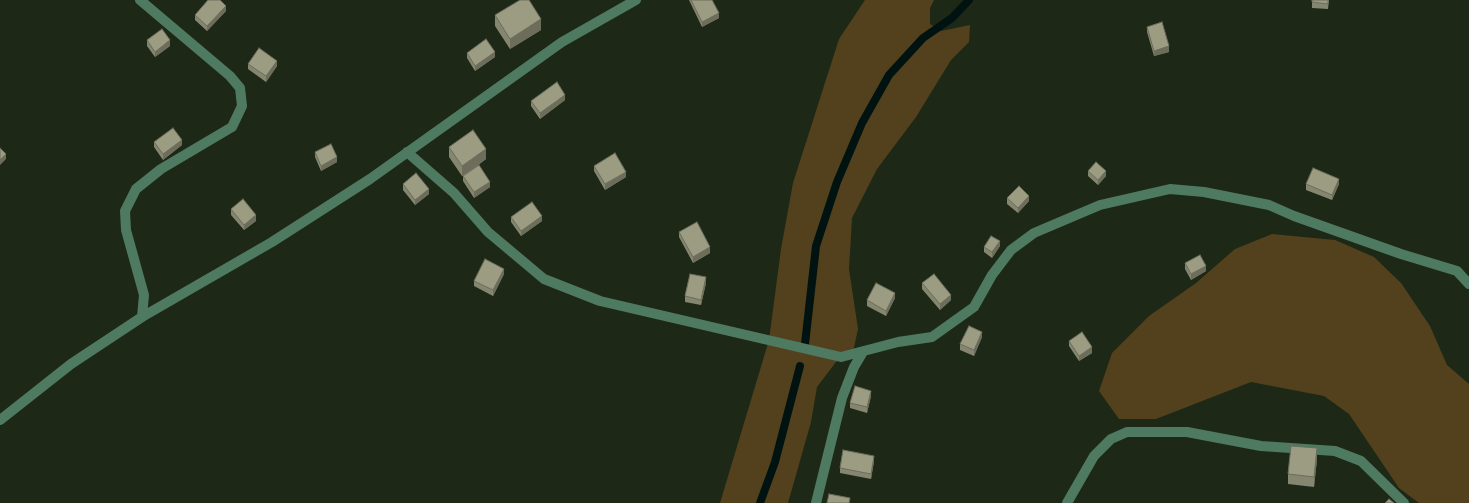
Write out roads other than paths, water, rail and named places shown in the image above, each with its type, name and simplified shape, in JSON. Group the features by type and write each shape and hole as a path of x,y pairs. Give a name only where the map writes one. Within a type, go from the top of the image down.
{"street":[{"path":"140,0 230,76 240,88 242,106 232,127 161,169 136,189 125,211 126,230 144,296 142,317"},
{"path":"0,420 71,364 142,317 272,242 407,152 562,42 636,0"},
{"path":"407,152 454,193 488,232 544,279 600,301 739,335 784,342 841,357 898,342 932,337 974,307 992,275 1010,250 1034,233 1100,205 1170,189 1204,192 1269,205 1294,216 1401,254 1457,271 1469,284"},
{"path":"816,503 842,398 854,368 863,352"},
{"path":"1068,503 1094,456 1111,439 1127,432 1187,432 1261,446 1335,451 1361,461 1404,503"}],"waterway":[{"path":"805,344 816,246 837,182 862,123 889,75 923,38 952,18 969,0"},
{"path":"760,503 775,462 800,366"}]}
